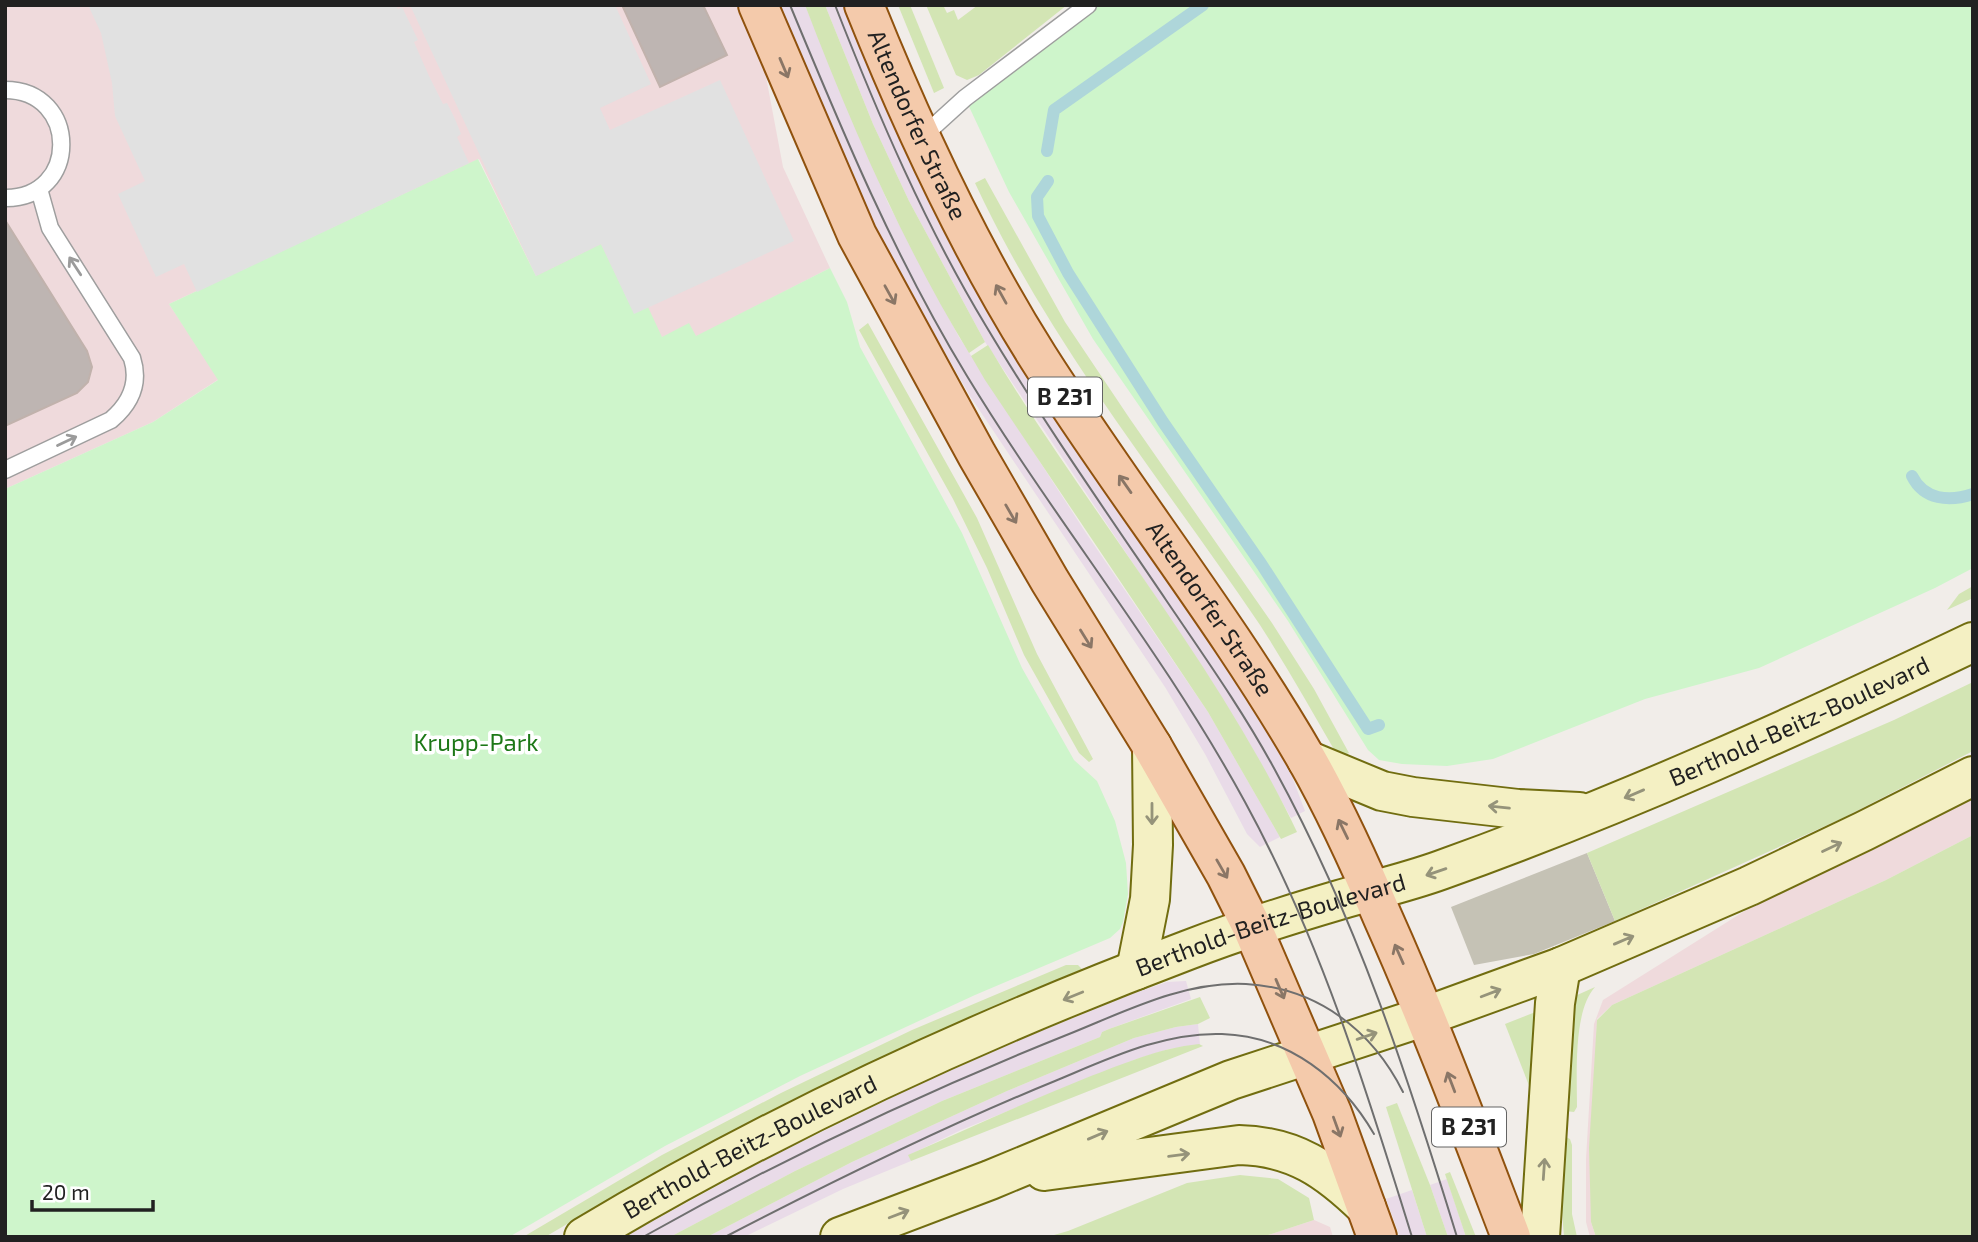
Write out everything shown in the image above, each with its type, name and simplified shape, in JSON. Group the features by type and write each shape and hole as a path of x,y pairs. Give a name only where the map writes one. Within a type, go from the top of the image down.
{"main road":[{"path":"758,5 828,172 864,247 977,455 1050,581 1152,746 1226,875 1252,927 1308,1055 1371,1222"},
{"name":"Altendorfer Straße","path":"864,5 921,138 972,242 1037,355 1234,641 1307,760 1372,891 1426,1016 1511,1237"},
{"name":"Berthold-Beitz-Boulevard","path":"584,1237 724,1158 843,1098 988,1032 1136,970 1252,927 1443,869 1591,813 1742,748 1973,642"},
{"path":"1136,970 1150,899 1153,845 1152,746"},
{"path":"1307,760 1382,791 1413,797 1518,809 1591,813"},
{"path":"839,1237 990,1180 1231,1080 1426,1016 1561,967 1749,886 1973,776"},
{"path":"1540,1237 1555,1003 1561,967"},
{"path":"990,1180 1227,1147 1258,1146 1277,1149 1318,1166 1343,1184 1371,1222"}],"lane":[{"path":"921,138 965,98 1088,5"},
{"path":"5,90 23,92 37,98 52,113 61,130 60,158 52,175 39,189 19,197 5,198"},
{"path":"5,470 111,420 122,410 136,384 132,358 50,228 39,189"}],"shaded area":[{"path":"5,5 744,5 760,45 783,167 830,268 696,337 662,337 536,276 479,159 169,304 219,379 153,422 5,489"},
{"path":"88,5 402,7 418,40 414,42 429,76 443,104 447,103 455,119 461,134 457,137 469,163 197,292 184,264 156,277 118,194 145,181 115,116 112,83 101,33"},
{"path":"410,5 615,5 651,84 600,108 610,130 720,80 794,241 634,314 601,244 536,276"},
{"path":"780,5 805,5 888,203 959,337 1086,533 1208,712 1280,837 1260,847 1247,834 1205,754 1165,687 970,396 878,236"},
{"path":"825,5 844,5 929,201 984,306 1064,431 1196,618 1291,774 1305,811 1291,818 1209,677 985,342 909,201 873,124"},
{"path":"1973,798 1973,835 1886,880 1612,1005 1597,1019 1591,1222 1596,1237 1590,1237 1586,1222 1586,1159 1594,1024 1603,1000 1767,897"},
{"path":"1587,853 1615,921 1534,954 1474,965 1451,907"},
{"path":"1186,981 1191,999 1109,1029 1102,1032 1100,1037 942,1101 795,1171 670,1237 624,1237 761,1162 907,1090 1026,1037 1135,993 1167,982"},
{"path":"1198,1024 1200,1045 1169,1049 1134,1060 961,1130 909,1155 911,1161 843,1189 744,1237 707,1237 852,1162 1007,1091 1134,1038"},
{"path":"1447,1179 1466,1237 1448,1237 1430,1185"},
{"path":"1412,1190 1427,1237 1400,1237 1386,1199"},
{"path":"1314,1220 1330,1227 1333,1237 1262,1237"}],"green space":[{"path":"805,5 825,5 873,124 909,201 985,342 969,353 922,269 879,183"},
{"path":"898,5 910,5 944,88 934,93"},
{"path":"926,5 943,5 947,13 954,10 958,20 978,5 1067,5 979,75 967,80 956,75"},
{"path":"1087,5 1973,5 1973,568 1759,668 1645,699 1493,759 1447,766 1379,760 1368,750 1288,621 1093,339 1009,192 965,98"},
{"name":"Krupp-Park","path":"478,159 536,276 601,244 634,313 648,307 662,337 689,323 696,336 830,268 847,302 860,347 962,533 1022,668 1074,760 1097,781 1115,821 1126,863 1128,894 1120,929 1110,938 975,995 800,1076 665,1146 509,1237 5,1237 5,489 153,422 218,380 169,304"},
{"path":"985,178 1065,322 1272,623 1314,689 1349,753 1339,758 1260,625 1072,355 1004,242 975,183"},
{"path":"868,323 977,518 1037,654 1093,759 1089,762 1079,753 1024,655 987,568 953,499 859,330"},
{"path":"988,345 1066,466 1189,645 1264,768 1297,832 1281,839 1208,712 985,380 971,356"},
{"path":"1973,586 1973,598 1947,610 1959,594"},
{"path":"1973,682 1973,751 1843,818 1615,921 1587,853 1894,720"},
{"path":"1973,835 1973,1237 1596,1237 1591,1222 1589,1148 1597,1020 1612,1005 1886,880"},
{"path":"1066,965 1078,965 1083,970 925,1038 789,1103 649,1176 545,1237 523,1237 662,1155 781,1093 912,1030"},
{"path":"1595,987 1583,1011 1580,1027 1577,1107 1574,1112 1565,1111 1575,996"},
{"path":"1200,997 1210,1018 1198,1024 1134,1038 1007,1091 852,1162 707,1237 670,1237 795,1171 942,1101 1100,1037 1102,1032 1109,1029"},
{"path":"1538,1011 1537,1106 1505,1024"},
{"path":"1199,1044 1203,1046 911,1161 908,1155 1114,1067 1155,1053"},
{"path":"1397,1103 1448,1237 1427,1237 1386,1107"},
{"path":"1564,1136 1570,1139 1572,1145 1572,1214 1577,1237 1564,1237 1561,1199"},
{"path":"1450,1172 1476,1237 1466,1237 1445,1174"},
{"path":"1240,1175 1278,1179 1309,1198 1314,1220 1262,1237 1047,1237 1187,1183"}],"building":[{"path":"622,5 703,5 727,55 660,87"},
{"path":"5,220 87,351 92,367 88,382 77,393 5,426"}],"waterway":[{"path":"1047,151 1054,110 1203,5"},
{"path":"1048,181 1037,197 1038,216 1068,273 1163,422 1262,565 1368,729 1379,725"},
{"path":"1912,476 1923,490 1938,497 1955,498 1973,494"}],"tram line":[{"path":"790,5 871,194 941,331 1001,430 1180,693 1245,802 1272,854 1319,961 1339,1015 1412,1237"},
{"path":"835,5 904,169 964,288 1051,430 1236,705 1263,748 1304,826 1331,883 1378,999 1457,1237"},
{"path":"643,1237 801,1153 909,1102 1136,1006 1201,987 1224,984 1272,987 1319,1004 1340,1016 1358,1032 1375,1050 1403,1092"},
{"path":"725,1237 847,1175 971,1117 1136,1048 1178,1037 1222,1034 1246,1037 1291,1052 1330,1079 1346,1095 1374,1134"}]}
